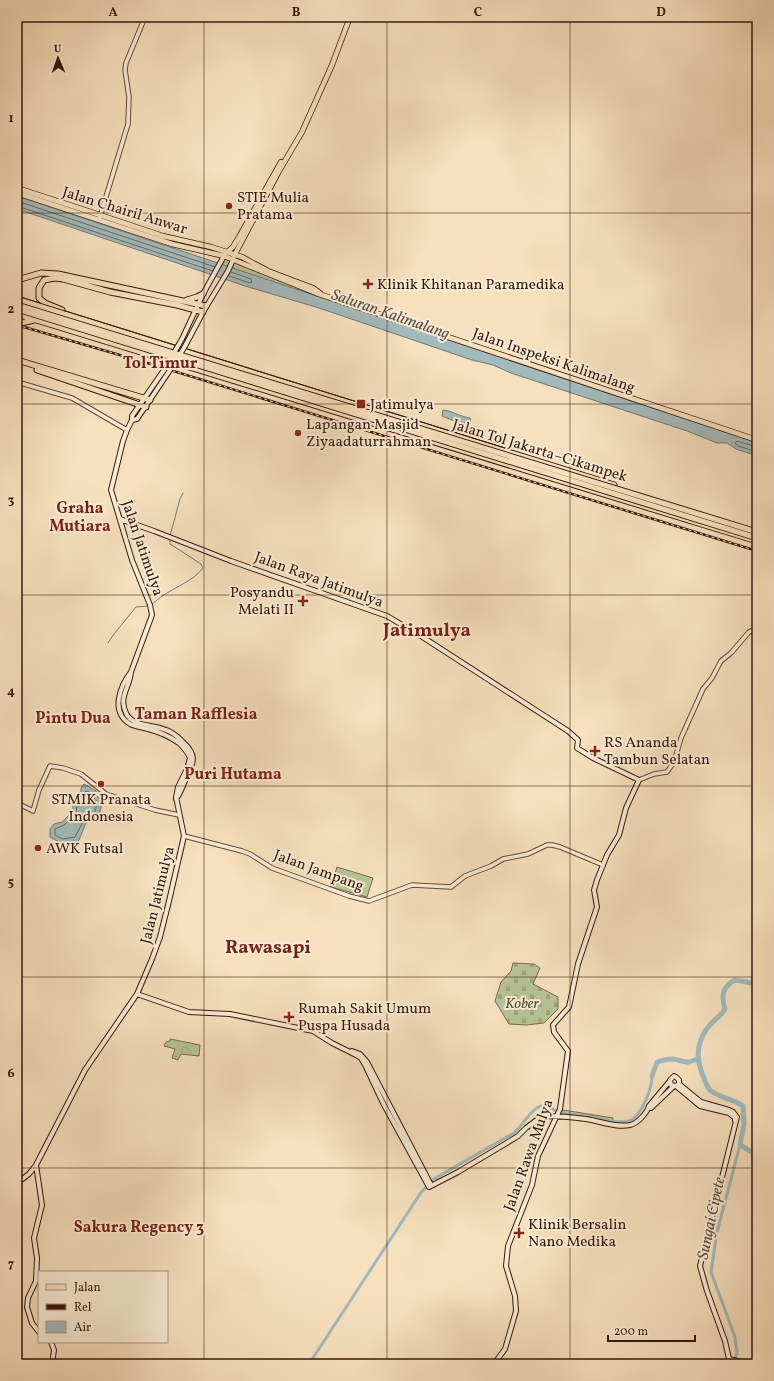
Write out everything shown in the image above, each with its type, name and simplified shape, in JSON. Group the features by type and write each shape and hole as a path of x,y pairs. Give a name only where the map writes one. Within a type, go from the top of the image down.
{"highway":[{"path":"17,280 32,275 48,273 206,306"},
{"path":"142,338 45,303 39,298 38,291 40,285 44,280 49,278 63,279 110,292 203,312"},
{"path":"184,301 203,294"},
{"name":"Jalan Tol Jakarta–Cikampek","path":"17,299 757,531"},
{"path":"17,305 757,531"},
{"path":"17,309 757,538"},
{"name":"Jalan Tol Jakarta–Cikampek","path":"17,314 757,541"},
{"path":"17,324 35,320"},
{"path":"17,361 128,398 146,407"},
{"path":"128,398 150,400"}],"main road":[{"path":"132,420 137,419 146,407 184,348 206,306 232,262 234,254 302,132 332,65 350,17"},
{"path":"224,256 239,237 311,111"},
{"name":"Jalan Chairil Anwar","path":"17,188 100,217"},
{"name":"Jalan Chairil Anwar","path":"17,193 163,236 204,246 224,256"},
{"name":"Jalan Inspeksi Kalimalang","path":"224,256 234,254 242,257 267,273"},
{"name":"Jalan Inspeksi Kalimalang","path":"224,256 232,262 267,273 321,295 757,440"},
{"name":"Jalan Jatimulya","path":"17,1183 29,1174 36,1165 86,1070 138,994 160,937 177,869 184,836 176,794 190,761 189,755 170,737 161,732 132,724 127,721 119,708 118,698 124,683 131,672 150,619 150,606 132,560 111,490 132,416 164,370 182,339 212,276 224,256"},
{"name":"Jalan Raya Jatimulya","path":"120,520 391,618 568,731 578,740 577,748 585,754 639,780"},
{"name":"Jalan Rawa Mulya","path":"494,1364 505,1349 516,1311 515,1296 506,1266 508,1246 532,1185 538,1156 560,1109 568,1053 567,1047 556,1036 553,1027 568,1008 572,1000 573,985 578,964 597,907 595,888 603,864 619,835 626,808 639,780"},
{"path":"138,994 189,1012 230,1014 313,1031 344,1049 360,1054 367,1062 428,1184 458,1172 505,1144 518,1136 541,1116 557,1115 621,1125 629,1125 637,1122 670,1082 672,1077 676,1077 679,1080 677,1085 651,1108 649,1108"},
{"path":"670,1082 671,1085 677,1085 700,1106 725,1112 735,1118 736,1124 700,1266 707,1291 726,1341 730,1359 751,1364"},
{"path":"36,1165 42,1204 34,1238 37,1258 36,1281 28,1298 27,1307 32,1323 38,1331"},
{"path":"50,1343 54,1350 52,1364"}],"street":[{"path":"100,217 128,124 129,97 125,70 126,63 145,17"},
{"path":"17,382 72,398 127,430"},
{"path":"639,780 654,774 667,772 674,762 681,738 703,690 712,678 721,661 731,653 747,634 757,628"},
{"path":"17,803 33,811 39,790 50,766 63,768 81,774 106,794 155,810 179,815"},
{"name":"Jalan Jampang","path":"184,836 242,851 250,854 272,868 349,896 369,901 412,886 451,887 465,876 492,866 503,859 528,854 547,845 560,847 603,864"},
{"path":"727,1364 730,1359"}],"green space":[{"path":"224,256 287,282 757,440 757,443 219,264"},
{"path":"337,867 373,878 367,897 331,887"},
{"name":"Kober","path":"513,963 534,964 540,968 533,984 558,997 558,1009 544,1023 526,1025 509,1024 495,1001 501,982 511,971"},
{"path":"170,1039 200,1045 199,1056 181,1054 178,1060 172,1058 175,1049 164,1046 166,1042 170,1041"},
{"path":"563,1110 613,1118 612,1123 561,1114"}],"water":[{"path":"17,196 757,443 757,456 736,449 727,443 717,443 687,431 511,373 493,365 472,360 319,308 245,286 17,209"},
{"path":"443,410 470,418 471,420 468,423 457,422 442,416"},
{"path":"84,784 96,791 96,795 102,801 100,812 86,823 77,842 72,841 63,844 50,837 50,829 54,824 62,822 73,811 73,803 81,796 81,788"}],"waterway":[{"path":"170,536 183,493"},
{"path":"151,605 162,596 190,580 203,568 201,564 170,544 170,539"},
{"path":"108,643 136,607 148,606"},
{"path":"757,984 735,980 727,986 723,996 725,1009 706,1030 700,1041 698,1054 700,1067 706,1084 710,1090 743,1106 744,1124 740,1145 757,1155"},
{"path":"652,1076 657,1062 673,1059 688,1062 698,1058"},
{"path":"309,1364 420,1194 432,1180 514,1133 533,1111 542,1106 548,1106 556,1111 618,1122 626,1122 631,1120 640,1111 646,1099 652,1081 652,1076"},
{"name":"Sungai Cipete","path":"733,1364 737,1353 735,1337 711,1272 717,1232 740,1145"}],"tram line":[{"path":"17,296 511,450"}],"railway":[{"path":"17,325 154,365 757,551"}],"place":[{"name":"STIE Mulia Pratama","path":"229,206"},
{"name":"Klinik Khitanan Paramedika","path":"368,284"},
{"name":"Jatimulya","path":"361,404"},
{"name":"Lapangan Masjid Ziyaadaturrahman","path":"298,433"},
{"name":"Posyandu Melati II","path":"303,601"},
{"name":"RS Ananda Tambun Selatan","path":"595,751"},
{"name":"STMIK Pranata Indonesia","path":"101,784"},
{"name":"AWK Futsal","path":"38,848"},
{"name":"Rumah Sakit Umum Puspa Husada","path":"289,1017"},
{"name":"Klinik Bersalin Nano Medika","path":"519,1233"}],"district":[{"name":"Tol Timur","path":"160,362"},
{"name":"Graha Mutiara","path":"80,516"},
{"name":"Jatimulya","path":"427,629"},
{"name":"Taman Rafflesia","path":"196,713"},
{"name":"Pintu Dua","path":"73,717"},
{"name":"Puri Hutama","path":"233,773"},
{"name":"Rawasapi","path":"268,946"},
{"name":"Sakura Regency 3","path":"139,1226"}],"water label":[{"name":"Saluran Kalimalang","path":"391,313"}]}
